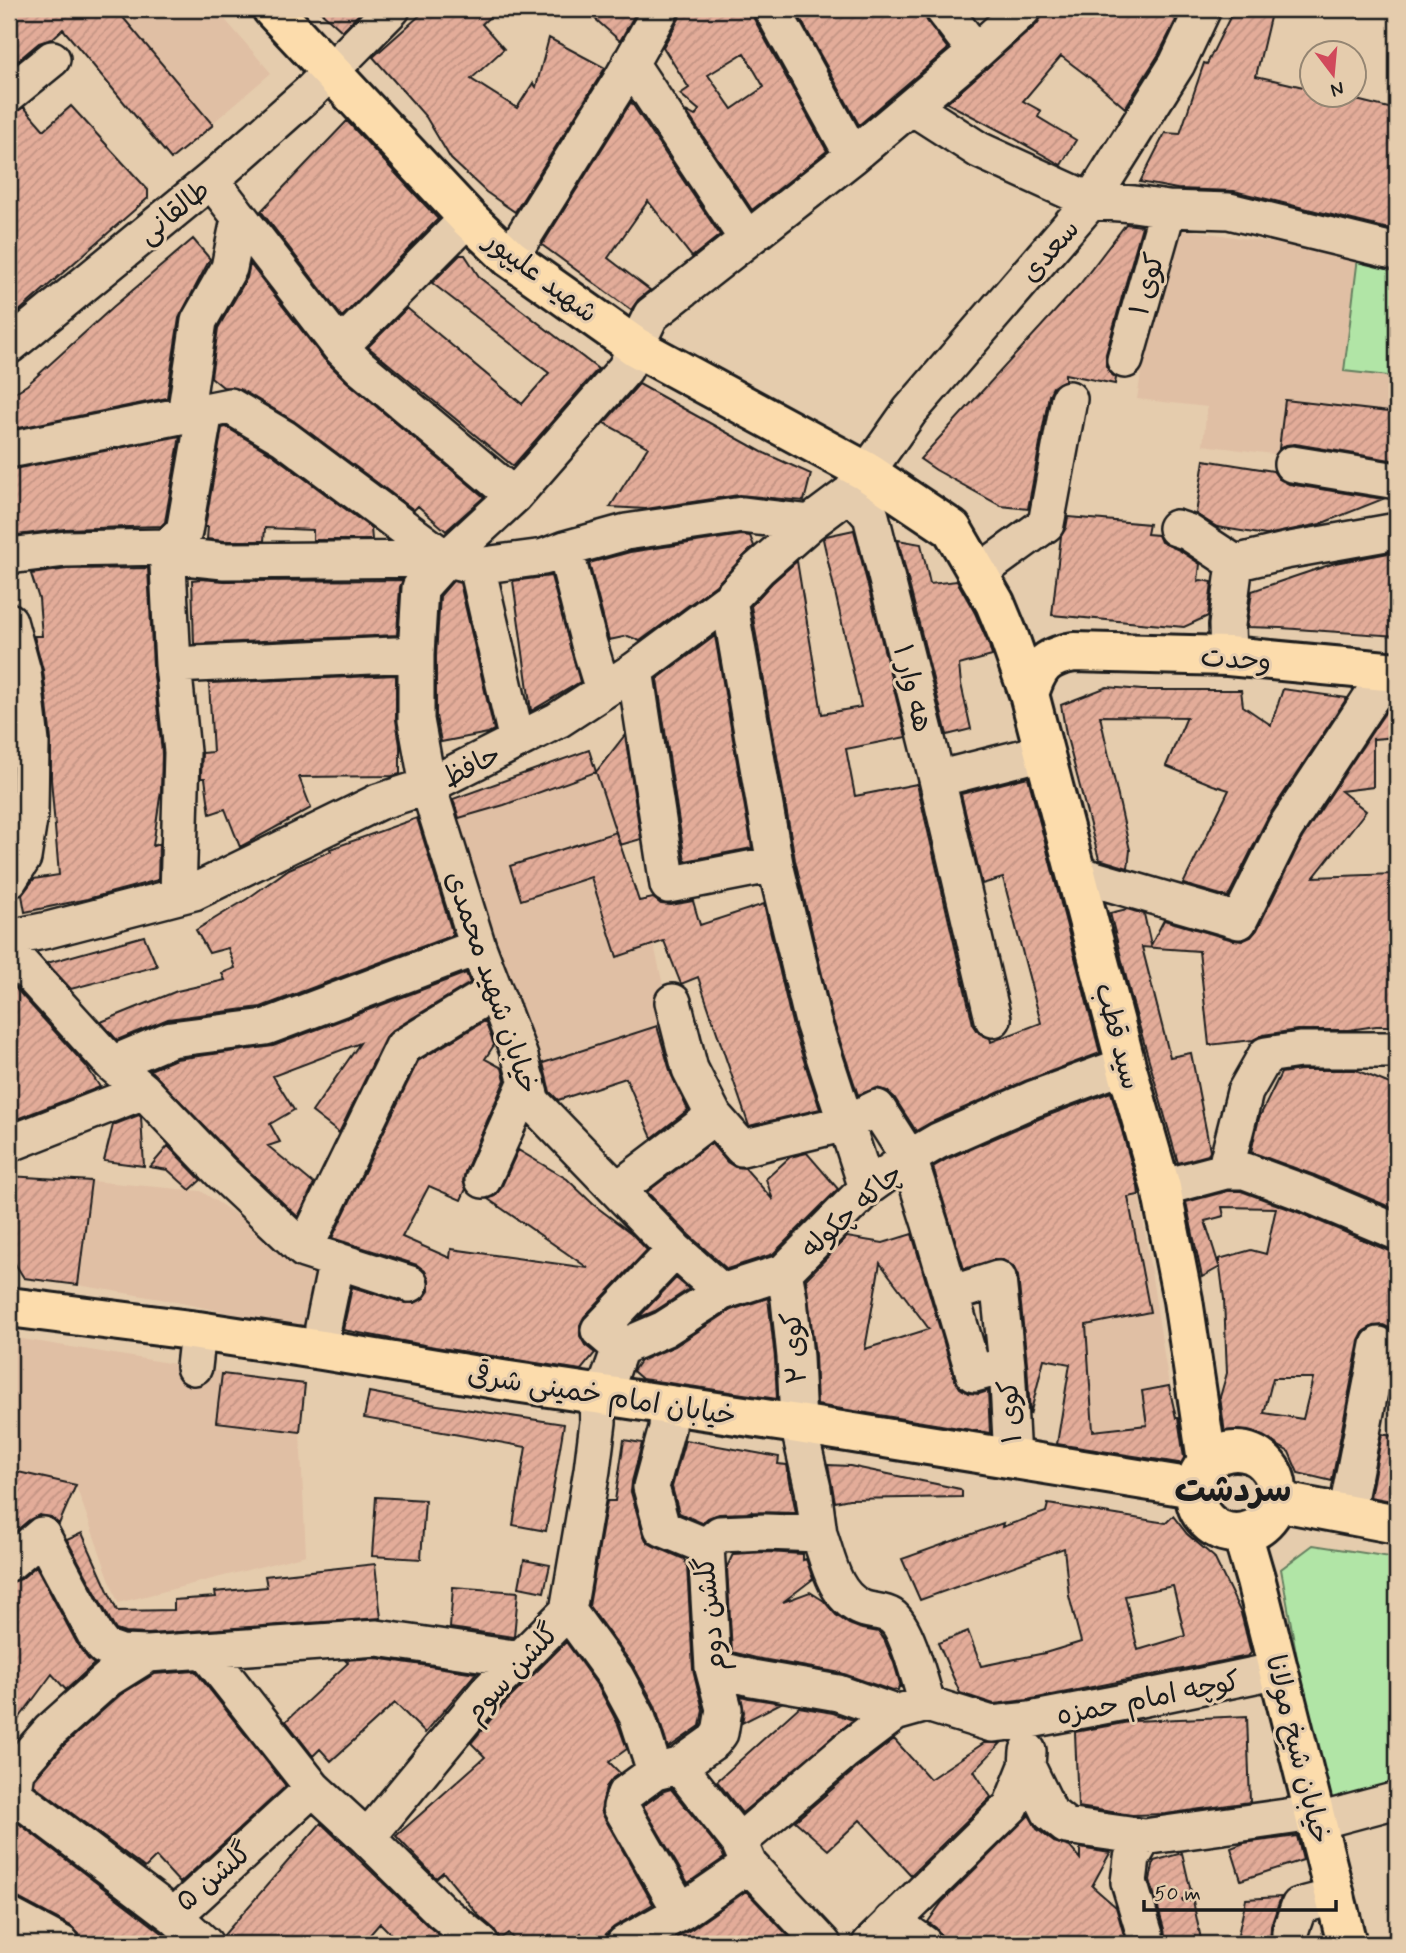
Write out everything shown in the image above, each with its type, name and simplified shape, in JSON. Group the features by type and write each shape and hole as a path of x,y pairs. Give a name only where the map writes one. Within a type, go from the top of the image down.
{"main road":[{"name":"شهید علیپور","path":"272,9 468,218 510,258 636,347 710,385 863,494 952,529 991,598"},
{"path":"991,598 1019,631 1074,652"},
{"name":"سید قطب","path":"991,598 1009,637 1029,694 1031,756 1077,874 1161,1188 1183,1300 1200,1475"},
{"path":"1029,694 1037,672 1048,660 1074,652"},
{"name":"وحدت","path":"1074,652 1228,656 1389,671"},
{"name":"خیابان امام خمینی شرقی","path":"9,1307 196,1349 322,1350 1012,1459 1200,1475"},
{"path":"1246,1544 1268,1519 1278,1489 1269,1468 1255,1454 1239,1450 1228,1451 1217,1455 1200,1475 1195,1501 1199,1512 1217,1529 1246,1544 1268,1539 1306,1520 1346,1515"},
{"path":"1276,1501 1397,1524"},
{"name":"خیابان شیخ مولانا","path":"1246,1544 1272,1672 1314,1813 1347,1944"}],"street":[{"name":"طالقانی","path":"9,346 211,180 309,93 392,9"},
{"path":"510,258 661,9"},
{"path":"772,9 853,156"},
{"path":"943,9 976,52"},
{"name":"خیابان شهید محمدی","path":"722,1292 675,1250 532,1102 527,1081 478,947 428,786 416,720 416,654 421,588 461,563 514,496 625,369 651,316 853,156 1023,9"},
{"name":"سعدی","path":"863,494 910,411 1091,201 1177,64 1203,9"},
{"path":"9,94 52,59"},
{"path":"630,63 747,239"},
{"path":"912,107 979,150 1091,201 1168,209 1229,211 1397,252"},
{"path":"211,180 340,347 360,367 514,496"},
{"name":"کوی ۱","path":"1125,360 1168,209"},
{"path":"340,347 468,218"},
{"path":"167,547 184,532 195,413 199,321 229,268 239,219"},
{"path":"991,598 1024,540 1046,524 1069,398"},
{"path":"9,450 230,406 284,438 461,563 517,741"},
{"path":"1292,464 1397,481"},
{"name":"حافظ","path":"9,938 194,892 378,802 428,786 558,720 635,670 729,600 758,569 810,523 863,494"},
{"name":"هه وار ۱","path":"863,494 937,779 993,1019"},
{"path":"9,556 66,549 167,547 185,557 224,561 461,563 544,557 626,532 741,515 810,523"},
{"path":"1176,528 1188,532 1235,563 1397,531"},
{"path":"1024,540 1060,545"},
{"path":"167,547 173,665 182,752 178,896"},
{"path":"565,549 603,690"},
{"path":"1228,656 1227,625 1235,563"},
{"path":"729,600 775,864 813,1022 867,1188"},
{"path":"9,621 23,672 31,742 30,813 23,858 9,880"},
{"path":"173,665 416,654"},
{"path":"635,670 668,885 775,864"},
{"path":"1077,874 1239,921 1285,828 1389,671"},
{"path":"937,779 1031,756"},
{"path":"112,1064 171,1039 266,1027 478,947"},
{"path":"9,951 112,1064 144,1091 221,1172 304,1250 410,1284"},
{"path":"304,1250 402,1047 495,991"},
{"path":"673,1002 690,1069 714,1116 742,1148 846,1123 877,1108 909,1158 951,1294"},
{"path":"1225,1171 1245,1092 1266,1055 1300,1051 1396,1052"},
{"name":"چاکه چکوله","path":"620,1348 664,1329 722,1292 784,1272 867,1188 909,1158 939,1141 1033,1099 1126,1065"},
{"path":"483,1180 527,1081"},
{"path":"9,1144 144,1091"},
{"path":"617,1190 714,1116"},
{"path":"1161,1188 1225,1171 1245,1171 1397,1232"},
{"path":"597,1394 608,1382 620,1348 599,1330 675,1250"},
{"path":"322,1350 323,1326 337,1261"},
{"name":"کوی ۲","path":"784,1272 789,1299 798,1424 813,1489 819,1534 835,1582 844,1594 859,1607 891,1616 904,1630 911,1708"},
{"name":"کوی ۱","path":"1006,1365 974,1374 951,1294 998,1279 1006,1365 1012,1459"},
{"path":"1346,1515 1379,1345"},
{"name":"گلشن سوم","path":"368,1838 487,1692 568,1611 592,1470 598,1422 597,1394"},
{"name":"گلشن دوم","path":"668,1405 667,1429 651,1487 662,1528 706,1546 713,1668 724,1709 720,1733 714,1741 625,1794 621,1807 681,1912"},
{"path":"706,1546 720,1534 819,1534"},
{"path":"9,1563 42,1535 104,1647 121,1653 205,1651 377,1638 521,1658"},
{"path":"568,1611 621,1687 667,1769 823,1944"},
{"path":"205,1651 313,1788 442,1912 481,1944"},
{"path":"11,1792 16,1770 50,1731 108,1679 148,1654"},
{"name":"کوچه امام حمزه","path":"713,1668 752,1678 992,1724 1030,1720 1272,1672"},
{"path":"624,1944 681,1912 845,1751 911,1708"},
{"path":"881,1933 1011,1806 1027,1766 1030,1720"},
{"path":"1027,1766 1050,1814 1066,1826 1144,1837 1314,1813 1326,1819 1397,1800"},
{"name":"گلشن ۵","path":"11,1792 174,1916 313,1788"},
{"path":"1144,1837 1132,1858 1129,1882 1146,1944"},
{"path":"1290,1944 1290,1932 1299,1906 1336,1896"},
{"path":"9,1916 62,1944"},
{"path":"174,1916 205,1944"},
{"path":"881,1933 924,1944"}],"shaded area":[{"path":"87,9 216,9 271,73 171,159 63,29"},
{"path":"1164,226 1397,262 1397,470 1203,445 1207,407 1137,399"},
{"path":"596,772 654,945 680,1061 548,1103 453,820"},
{"path":"91,1181 201,1191 321,1272 309,1330 172,1301 78,1285"},
{"path":"1139,1195 1169,1386 1142,1391 1147,1425 1092,1432 1066,1206"},
{"path":"22,1339 224,1372 217,1422 300,1432 306,1555 118,1603 76,1486 9,1470 9,1350"}],"green space":[{"path":"1358,257 1397,262 1397,377 1344,371"},
{"path":"1313,1545 1397,1558 1397,1800 1326,1819 1281,1569"}],"building":[{"path":"9,9 116,9 213,125 171,159 63,29 52,39 39,43 9,68"},
{"path":"318,9 364,9 342,31"},
{"path":"427,9 498,9 482,24 504,49 471,79 517,108 533,83 536,87 549,38 605,68 515,212 486,192 451,159 426,117 373,57"},
{"path":"584,9 638,9 620,41"},
{"path":"681,9 752,9 754,19 827,151 752,210 686,111 695,116 699,110 680,94 689,88 663,47 679,19","holes":["744,53 764,87 732,109 708,75"]},
{"path":"795,9 923,9 927,21 948,49 859,125"},
{"path":"1043,9 1161,9 1176,20 1159,54 1125,108 1061,56 1023,101 1041,111 1038,117 1076,140 1061,165 947,103 1037,24"},
{"path":"1234,9 1272,9 1256,76 1298,86 1298,108 1368,108 1368,103 1397,110 1397,231 1234,191 1177,189 1140,182 1165,133 1180,134 1204,63 1207,64"},
{"path":"631,102 720,235 692,257 648,201 608,258 650,290 631,310 542,245"},
{"path":"71,106 148,190 148,198 9,320 9,114 24,107 44,130"},
{"path":"347,121 438,219 342,317 261,211"},
{"path":"1126,224 1142,226 1106,354 1106,366 1116,378 1115,384 1065,374 1065,380 1053,387 1049,395 1028,509 1001,506 920,459 1080,284"},
{"path":"193,239 210,259 179,318 167,398 9,430 9,396 27,385"},
{"path":"460,255 465,255 480,278 598,369 513,466 368,347 407,308 522,404 549,373 432,283"},
{"path":"250,264 324,359 346,381 484,497 446,531 418,506 414,510 294,421 240,389 223,387 211,377 218,328 247,278"},
{"path":"639,384 762,452 811,474 804,501 739,495 646,509 610,507 648,447 604,423"},
{"path":"1285,400 1397,413 1397,461 1295,444 1279,449"},
{"path":"226,427 273,455 371,528 372,540 313,540 313,530 265,528 264,541 207,539 208,527 205,527 222,428"},
{"path":"180,436 165,522 161,526 65,529 9,536 9,470"},
{"path":"1204,460 1273,471 1279,479 1289,484 1383,499 1320,524 1266,535 1217,527 1196,514"},
{"path":"1068,517 1149,524 1147,534 1158,535 1161,542 1200,564 1198,581 1212,582 1208,616 1184,627 1052,615 1061,536"},
{"path":"854,530 906,737 846,749 855,796 917,784 973,1024 979,1033 990,1038 991,1042 1041,1023 1003,878 982,884 961,794 1028,777 1100,1053 1025,1081 916,1131 894,1097 887,1091 877,1088 858,1095 832,1017 795,860 751,606 797,561 822,714 861,707 823,539"},
{"path":"750,536 754,546 716,585 640,641 628,636 609,640 589,563 630,552"},
{"path":"898,540 921,544 930,584 957,581 989,645 992,656 959,665 971,729 947,735"},
{"path":"1397,552 1397,636 1247,627 1252,591 1335,563"},
{"path":"148,568 153,666 162,753 161,790 153,846 159,844 158,880 25,912 22,895 34,879 59,875 51,779 51,740 43,670 34,636 42,636 39,599 31,574 67,569"},
{"path":"551,576 580,682 531,711 513,581"},
{"path":"192,580 403,580 400,587 397,635 194,644"},
{"path":"453,581 460,583 494,730 441,742 436,716 440,596"},
{"path":"715,636 752,848 685,861 657,679"},
{"path":"396,675 400,774 299,777 311,808 240,847 225,809 210,814 205,778 201,778 202,753 213,752 209,683"},
{"path":"1107,687 1142,690 1241,690 1243,706 1271,725 1283,689 1347,698 1268,817 1228,897 1183,884 1229,790 1166,766 1187,717 1100,716 1130,850 1128,868 1099,859 1061,705"},
{"path":"1388,708 1397,709 1397,737 1373,739 1373,787 1341,791 1366,811 1314,877 1394,874 1397,892 1397,1026 1297,1030 1263,1035 1253,1040 1209,1045 1199,951 1142,947 1170,1057 1191,1053 1210,1150 1208,1155 1178,1163 1110,913 1127,909 1144,914 1151,945 1164,920 1233,940 1242,941 1251,937 1257,930 1302,838"},
{"path":"625,735 641,839 620,845 596,772"},
{"path":"589,750 596,772 459,818 453,799"},
{"path":"417,818 453,935 261,1007 168,1019 117,1040 101,1022 177,991 225,980 222,973 235,968 228,948 209,953 196,930 289,869 331,851 330,849"},
{"path":"616,832 639,901 653,898 661,904 671,905 693,901 700,925 764,904 793,1027 820,1109 749,1126 698,977 681,984 664,941 617,957 591,877 521,900 510,866"},
{"path":"144,936 157,966 71,989 47,963"},
{"path":"466,973 470,983 393,1030 385,1038 339,1133 312,1112 360,1043 273,1076 294,1110 270,1124 280,1142 268,1146 314,1184 298,1217 235,1158 150,1070 176,1059 273,1046"},
{"path":"9,981 87,1067 100,1087 9,1122"},
{"path":"485,1021 494,1045 485,1059 502,1068 505,1080 465,1172 463,1181 466,1189 461,1200 429,1186 402,1237 450,1258 451,1249 588,1268 488,1199 495,1196 501,1188 518,1150 567,1179 647,1250 584,1317 580,1325 580,1336 585,1345 595,1353 581,1370 343,1330 352,1287 405,1303 415,1303 429,1291 429,1279 425,1271 417,1265 332,1238 418,1061"},
{"path":"657,1026 671,1074 688,1110 652,1138 626,1078 558,1100 550,1092 543,1063"},
{"path":"1301,1070 1356,1070 1397,1087 1397,1210 1251,1152 1259,1118 1281,1073"},
{"path":"1111,1092 1138,1187 1139,1195 1128,1197 1150,1312 1086,1325 1093,1431 1147,1425 1142,1391 1169,1386 1178,1418 1185,1464 1057,1444 1070,1364 1044,1359 1030,1415 1018,1276 1013,1266 1003,1260 992,1260 964,1269 933,1167 1041,1118"},
{"path":"139,1115 144,1166 104,1161 113,1125"},
{"path":"711,1143 727,1162 735,1167 745,1168 773,1200 766,1179 790,1157 807,1153 838,1189 773,1254 727,1269 647,1192"},
{"path":"168,1146 201,1180 190,1190 168,1170 150,1167"},
{"path":"9,1176 91,1181 78,1285 24,1278 9,1254"},
{"path":"1228,1191 1241,1191 1397,1252 1397,1335 1383,1325 1373,1326 1364,1331 1359,1341 1332,1481 1298,1473 1289,1452 1265,1438 1225,1434 1220,1397 1227,1373 1220,1267 1202,1277 1186,1202","holes":["1222,1207 1276,1208 1266,1254 1251,1250 1219,1259 1219,1266 1205,1221 1224,1216","1273,1378 1313,1378 1303,1419 1264,1413"]},
{"path":"912,1234 955,1380 960,1388 968,1393 988,1391 990,1433 817,1405 815,1355 806,1279 847,1237 883,1243","holes":["880,1263 929,1329 865,1349"]},
{"path":"676,1278 689,1289 655,1311 638,1318"},
{"path":"768,1298 777,1399 642,1379 633,1371 640,1361 675,1346 731,1310"},
{"path":"222,1374 305,1384 300,1432 216,1422"},
{"path":"369,1392 564,1424 546,1531 513,1525 526,1447 364,1418"},
{"path":"1382,1434 1397,1437 1397,1502 1370,1497"},
{"path":"624,1440 642,1443 631,1492 647,1542 684,1559 687,1566 693,1669 703,1710 700,1726 668,1748 655,1706 634,1667 589,1606 607,1501 615,1501"},
{"path":"685,1440 779,1457 778,1464 787,1465 796,1513 752,1511 719,1514 702,1523 679,1513 672,1487"},
{"path":"828,1465 850,1466 960,1489 962,1497 849,1499 835,1502"},
{"path":"9,1470 76,1485 59,1524 51,1517 39,1515 9,1537"},
{"path":"376,1497 425,1500 421,1559 372,1556"},
{"path":"1048,1504 1166,1523 1173,1516 1187,1534 1214,1557 1241,1613 1251,1653 1248,1656 1027,1700 994,1704 960,1693 938,1643 968,1631 981,1666 1045,1653 1081,1642 1069,1596 1064,1548 920,1600 902,1559 1003,1523 1002,1527 1046,1512","holes":["1173,1586 1185,1636 1138,1650 1125,1596"]},
{"path":"82,1533 117,1611 174,1610 174,1600 216,1597 215,1592 267,1587 265,1576 375,1564 381,1618 148,1634 125,1633 114,1627 67,1540"},
{"path":"733,1554 803,1554 803,1560 806,1559 813,1579 783,1602 810,1592 849,1624 879,1632 894,1663 901,1687 899,1686 898,1690 893,1691 841,1673 732,1652 727,1567"},
{"path":"524,1560 550,1565 544,1592 519,1587"},
{"path":"36,1566 79,1647 94,1664 66,1690 52,1674 9,1732 9,1583 21,1579"},
{"path":"453,1587 518,1592 514,1637 450,1628"},
{"path":"566,1642 599,1688 618,1724 627,1749 609,1762 620,1773 606,1787 601,1810 653,1904 614,1927 606,1934 604,1944 588,1944 581,1933 567,1944 518,1944 508,1933 500,1939 443,1872 436,1878 396,1836 485,1757 471,1743 502,1706"},
{"path":"376,1658 476,1673 425,1733 395,1703 331,1761 320,1749 313,1756 286,1721 348,1663 345,1660"},
{"path":"195,1671 286,1786 180,1883 156,1857 145,1868 34,1785 35,1779 64,1745 120,1695 154,1674"},
{"path":"741,1696 781,1703 742,1723 744,1712"},
{"path":"799,1707 833,1713 853,1720 742,1813 717,1781"},
{"path":"1247,1716 1250,1802 1166,1814 1132,1815 1078,1807 1075,1732 1134,1721"},
{"path":"894,1739 930,1779 984,1743 1001,1743 974,1771 991,1797 911,1875 860,1820 828,1850 795,1821"},
{"path":"671,1789 724,1858 688,1883 643,1806"},
{"path":"1029,1815 1037,1829 1054,1842 1070,1847 1080,1859 1080,1848 1110,1853 1092,1886 1116,1907 1125,1939 1123,1944 952,1944 928,1922 942,1902"},
{"path":"9,1816 175,1944 82,1944 79,1934 71,1926 18,1898 9,1896"},
{"path":"321,1823 450,1944 401,1944 380,1923 362,1944 225,1944 223,1936"},
{"path":"1297,1836 1303,1860 1241,1880 1231,1848 1244,1843"},
{"path":"1182,1853 1192,1896 1182,1899 1193,1901 1202,1944 1166,1944 1150,1880 1154,1861"},
{"path":"746,1891 796,1944 665,1944 692,1929"},
{"path":"1281,1897 1271,1926 1270,1944 1236,1944 1246,1899"}],"district":[{"name":"سردشت","path":"1233,1489"}]}
